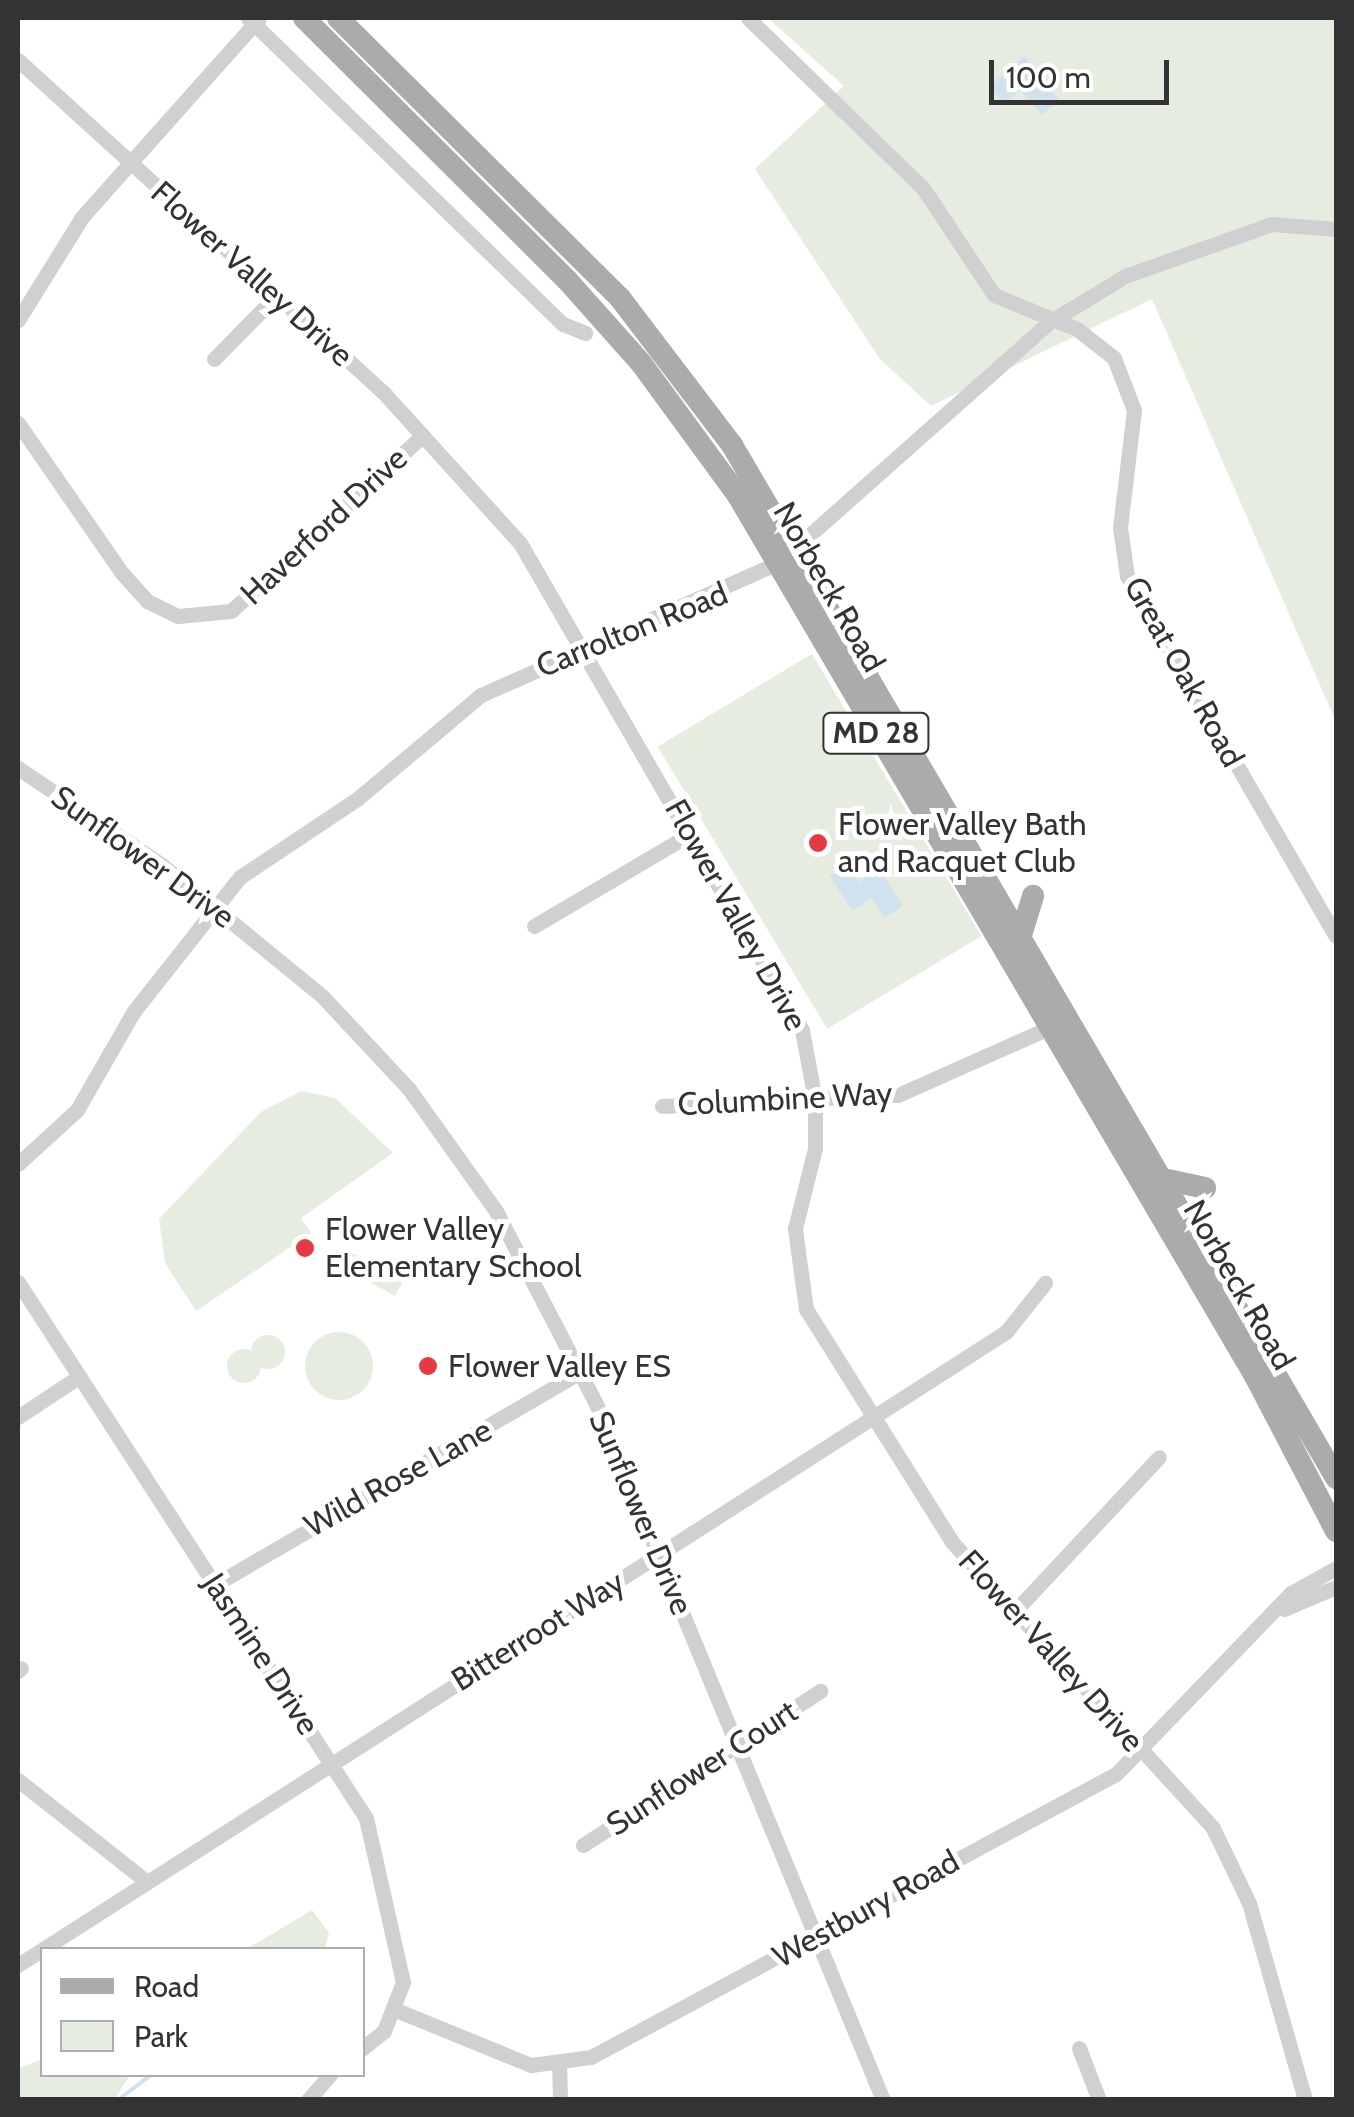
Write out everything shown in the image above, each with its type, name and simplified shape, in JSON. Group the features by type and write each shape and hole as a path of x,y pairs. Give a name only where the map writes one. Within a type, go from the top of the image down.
{"main road":[{"name":"Norbeck Road","path":"304,18 642,362 788,556 1022,932 1336,1478"},
{"name":"Norbeck Road","path":"338,18 532,210 688,382 1049,1029 1336,1531"},
{"path":"532,210 558,211"},
{"path":"1022,932 1033,896"},
{"path":"1168,1180 1205,1188"}],"street":[{"name":"Great Oak Road","path":"748,18 923,188 994,295 1052,321 1114,358 1129,387 1134,432 1120,528 1126,576 1336,936"},
{"path":"18,320 128,164 254,19 562,324 585,333"},
{"name":"Flower Valley Drive","path":"18,60 276,296 422,436 520,543 794,1010 814,1100 814,1148 796,1216 797,1284 871,1418 952,1542 1144,1754 1234,1864 1305,2100"},
{"name":"Carrolton Road","path":"18,1164 78,1110 134,1010 257,860 357,799 481,695 586,653 788,556 1052,321 1125,276 1206,244 1272,224 1336,229"},
{"path":"214,359 276,296"},
{"name":"Haverford Drive","path":"18,424 122,573 147,601 178,616 232,611 422,436"},
{"name":"Sunflower Drive","path":"18,768 217,908 323,997 409,1089 525,1257 580,1372 659,1556 883,2100"},
{"path":"534,926 692,833"},
{"name":"Columbine Way","path":"662,1106 898,1095 1071,1016"},
{"name":"Jasmine Drive","path":"18,1282 366,1818 396,1929 403,1982 396,2010"},
{"name":"Bitterroot Way","path":"46,1947 1006,1332 1046,1283"},
{"name":"Wild Rose Lane","path":"216,1584 580,1372"},
{"path":"18,1418 77,1378"},
{"path":"1014,1612 1159,1458"},
{"name":"Westbury Road","path":"559,2066 816,1936 1144,1754 1284,1609 1292,1593 1336,1568"},
{"name":"Westbury Road","path":"1284,1609 1336,1588"},
{"name":"Sunflower Court","path":"583,1845 820,1690"},
{"path":"18,1780 146,1882"},
{"name":"Bitterroot Way","path":"18,1965 40,1951"},
{"path":"365,2046 396,2010 507,2057 559,2066 560,2100"},
{"path":"1080,2048 1098,2100"},
{"path":"308,2100 328,2077"}],"green space":[{"path":"768,18 1336,18 1336,722 1152,299 931,406 880,359 755,169 844,86"},
{"name":"Flower Valley Bath and Racquet Club","path":"812,654 981,936 827,1029 658,747"},
{"path":"301,1091 335,1098 393,1153 301,1218 311,1233 196,1311 165,1263 159,1219 261,1112"},
{"path":"344,1249 404,1279 395,1296 338,1265"},
{"path":"339,1332 363,1342 373,1366 363,1390 339,1400 315,1390 305,1366 315,1342"},
{"path":"268,1335 280,1340 285,1352 280,1364 268,1369 256,1364 251,1352 256,1340"},
{"path":"244,1349 256,1354 261,1366 256,1378 244,1383 232,1378 227,1366 232,1354"},
{"path":"312,1910 329,1933 326,1947 250,1947"},
{"path":"40,2060 40,2077 129,2077 115,2099 18,2099 18,2069"}],"water":[{"path":"1024,56 1059,100 1042,115 1020,90 1004,104 989,87"},
{"path":"848,865 859,882 880,869 903,906 884,918 872,898 852,911 830,876"}],"waterway":[{"path":"118,2100 148,2077"}],"place":[{"name":"Flower Valley Bath and Racquet Club","path":"818,843"},
{"name":"Flower Valley Elementary School","path":"305,1248"},
{"name":"Flower Valley ES","path":"428,1366"}]}
